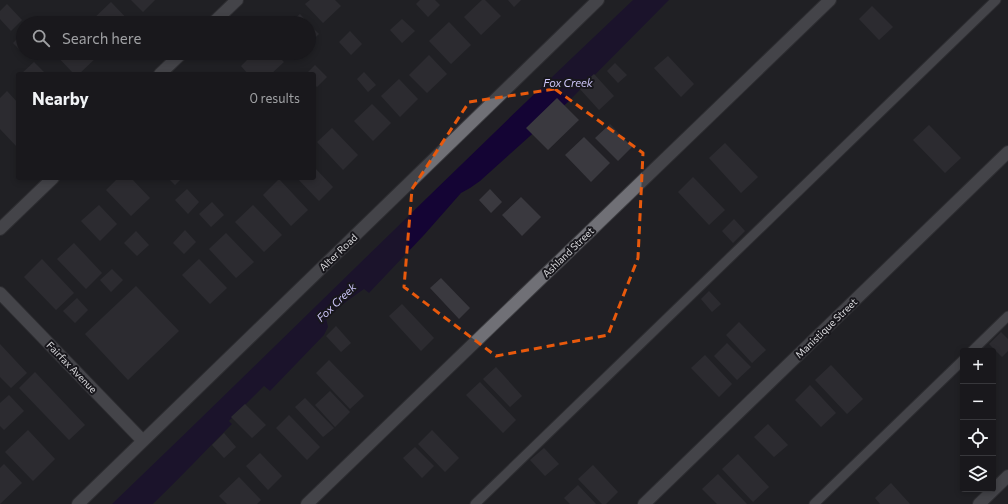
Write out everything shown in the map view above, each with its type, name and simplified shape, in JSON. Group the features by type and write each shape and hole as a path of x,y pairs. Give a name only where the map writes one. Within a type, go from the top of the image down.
{"street":[{"path":"220,16 237,0"},
{"name":"Alter Road","path":"78,504 598,0"},
{"name":"Ashland Street","path":"307,504 830,0"},
{"path":"162,72 175,60"},
{"name":"Manistique Street","path":"644,504 1008,152"},
{"path":"0,229 51,180"},
{"name":"Fairfax Avenue","path":"0,293 143,441"},
{"path":"979,504 1008,476"}],"lane":[{"path":"475,504 996,0"},
{"path":"975,348 1008,316"},
{"path":"814,504 960,363"}],"highlighted area":[{"path":"555,89 643,153 638,258 608,335 496,356 404,287 412,189 469,102"}],"water":[{"name":"Fox Creek","path":"633,0 669,0 568,102 480,181 461,193 424,235 369,293 364,289 326,318 328,327 324,335 270,391 264,386 229,421 232,424 153,504 112,504 502,125"}],"building":[{"path":"131,0 155,0 143,12"},
{"path":"310,0 335,0 341,6 323,23 305,4"},
{"path":"420,0 435,0 440,5 428,17 416,4"},
{"path":"482,0 485,0 501,16 481,35 464,17"},
{"path":"508,0 521,0 514,7"},
{"path":"111,2 124,16 96,16"},
{"path":"7,4 18,16 16,16 16,26 11,31 0,19 0,11"},
{"path":"872,6 893,27 879,40 859,19"},
{"path":"402,19 415,31 402,43 390,30"},
{"path":"449,22 471,45 451,64 429,41"},
{"path":"350,31 362,44 351,55 339,42"},
{"path":"429,55 447,74 427,93 409,75"},
{"path":"668,56 694,84 681,97 654,68"},
{"path":"61,60 94,60 81,72 72,72"},
{"path":"247,60 282,60 284,62 273,72 246,72 241,66"},
{"path":"34,62 44,72 23,72"},
{"path":"615,63 627,75 618,83 607,71"},
{"path":"315,65 327,77 317,87 316,72 308,72"},
{"path":"364,72 376,85 368,92 357,79"},
{"path":"594,74 614,96 599,110 579,88"},
{"path":"399,79 418,99 400,117 381,96"},
{"path":"7,91 16,101 16,146 0,129 0,98"},
{"path":"557,98 579,120 548,150 526,128"},
{"path":"372,104 391,123 373,141 354,121"},
{"path":"610,124 632,147 618,161 595,138"},
{"path":"929,125 961,158 945,173 913,140"},
{"path":"332,128 358,155 343,170 317,142"},
{"path":"584,137 610,163 591,182 565,155"},
{"path":"725,143 758,177 741,193 709,158"},
{"path":"316,169 333,187 319,201 299,180 316,180"},
{"path":"693,177 725,210 709,225 678,192"},
{"path":"116,180 133,180 150,198 131,216 106,190"},
{"path":"170,180 180,180 175,185"},
{"path":"278,180 280,180 308,210 291,226 263,195"},
{"path":"187,189 199,202 188,214 175,200"},
{"path":"490,189 502,202 491,213 479,200"},
{"path":"521,197 541,217 522,236 502,215"},
{"path":"212,202 224,215 211,227 199,214"},
{"path":"99,205 117,224 100,241 81,221"},
{"path":"253,205 282,235 264,252 235,222"},
{"path":"734,219 745,231 733,243 722,231"},
{"path":"185,230 196,242 184,254 173,243"},
{"path":"136,231 149,245 137,256 124,243"},
{"path":"226,233 254,262 236,278 209,249"},
{"path":"74,243 102,273 86,289 57,259"},
{"path":"42,259 74,293 56,310 24,277"},
{"path":"199,259 227,288 210,304 182,275"},
{"path":"112,269 123,280 111,292 100,280"},
{"path":"441,278 470,308 459,319 430,288"},
{"path":"136,286 179,331 128,380 85,334"},
{"path":"709,291 721,304 712,312 701,299"},
{"path":"77,298 88,310 75,323 63,311"},
{"path":"402,304 434,338 421,351 389,316"},
{"path":"739,322 766,350 752,363 726,335"},
{"path":"336,326 351,343 341,352 326,336"},
{"path":"1001,332 1008,339 1008,351 1002,357 996,351 996,348 993,348 989,344"},
{"path":"727,343 751,367 737,380 714,356"},
{"path":"0,344 27,373 11,388 0,377"},
{"path":"705,355 732,384 719,397 691,368"},
{"path":"329,360 364,396 350,409 316,373"},
{"path":"831,365 863,399 847,414 815,380"},
{"path":"496,367 522,396 510,407 483,379"},
{"path":"35,372 85,425 69,440 19,388"},
{"path":"480,382 516,420 503,433 466,395"},
{"path":"810,385 836,413 821,427 795,400"},
{"path":"330,391 350,412 335,427 315,405"},
{"path":"9,395 24,411 4,430 0,426 0,403"},
{"path":"305,398 334,428 323,437 295,407"},
{"path":"245,404 266,425 252,438 231,417"},
{"path":"289,415 320,447 307,460 276,428"},
{"path":"768,424 788,445 774,457 754,437"},
{"path":"28,430 55,459 33,481 5,452"},
{"path":"432,430 459,458 445,472 418,444"},
{"path":"224,433 236,447 224,458 212,445"},
{"path":"415,447 434,466 422,478 403,458"},
{"path":"544,448 559,464 545,476 530,460"},
{"path":"260,453 282,476 268,490 246,466"},
{"path":"738,454 769,487 753,502 722,469"},
{"path":"4,464 22,483 0,504 0,468"},
{"path":"593,465 618,492 606,504 602,504 578,479"},
{"path":"718,474 747,504 717,504 702,489"},
{"path":"239,477 261,500 257,504 227,504 219,496"},
{"path":"891,483 910,504 880,504 875,498"},
{"path":"578,485 596,504 570,504 564,498"}]}
